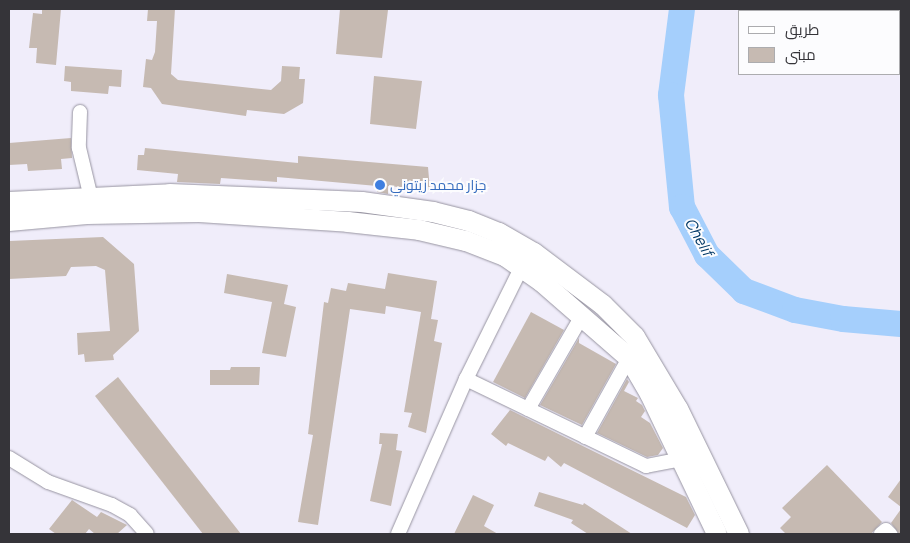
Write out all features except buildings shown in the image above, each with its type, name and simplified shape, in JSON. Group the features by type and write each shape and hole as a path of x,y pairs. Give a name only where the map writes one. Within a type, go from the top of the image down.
{"street":[{"path":"80,112 79,148 91,198"},
{"path":"9,202 170,194 362,202 469,221 499,233 582,316 629,358 717,534"},
{"path":"9,221 87,214 199,212 348,222 420,230 466,241 505,256 525,259 603,305 635,337 678,409 739,534"},
{"path":"398,534 466,379 525,259"},
{"path":"528,409 582,316"},
{"path":"585,437 629,358"},
{"path":"466,379 646,466 681,459"},
{"path":"9,458 48,482 112,505 130,515 147,534"},
{"path":"881,534 886,530 890,534"}],"waterway":[{"name":"Chelif","path":"682,9 671,95 682,207 707,255 744,291 795,310 843,319 901,324"}],"place":[{"name":"جزار محمد زيتوني","path":"380,185"}]}
